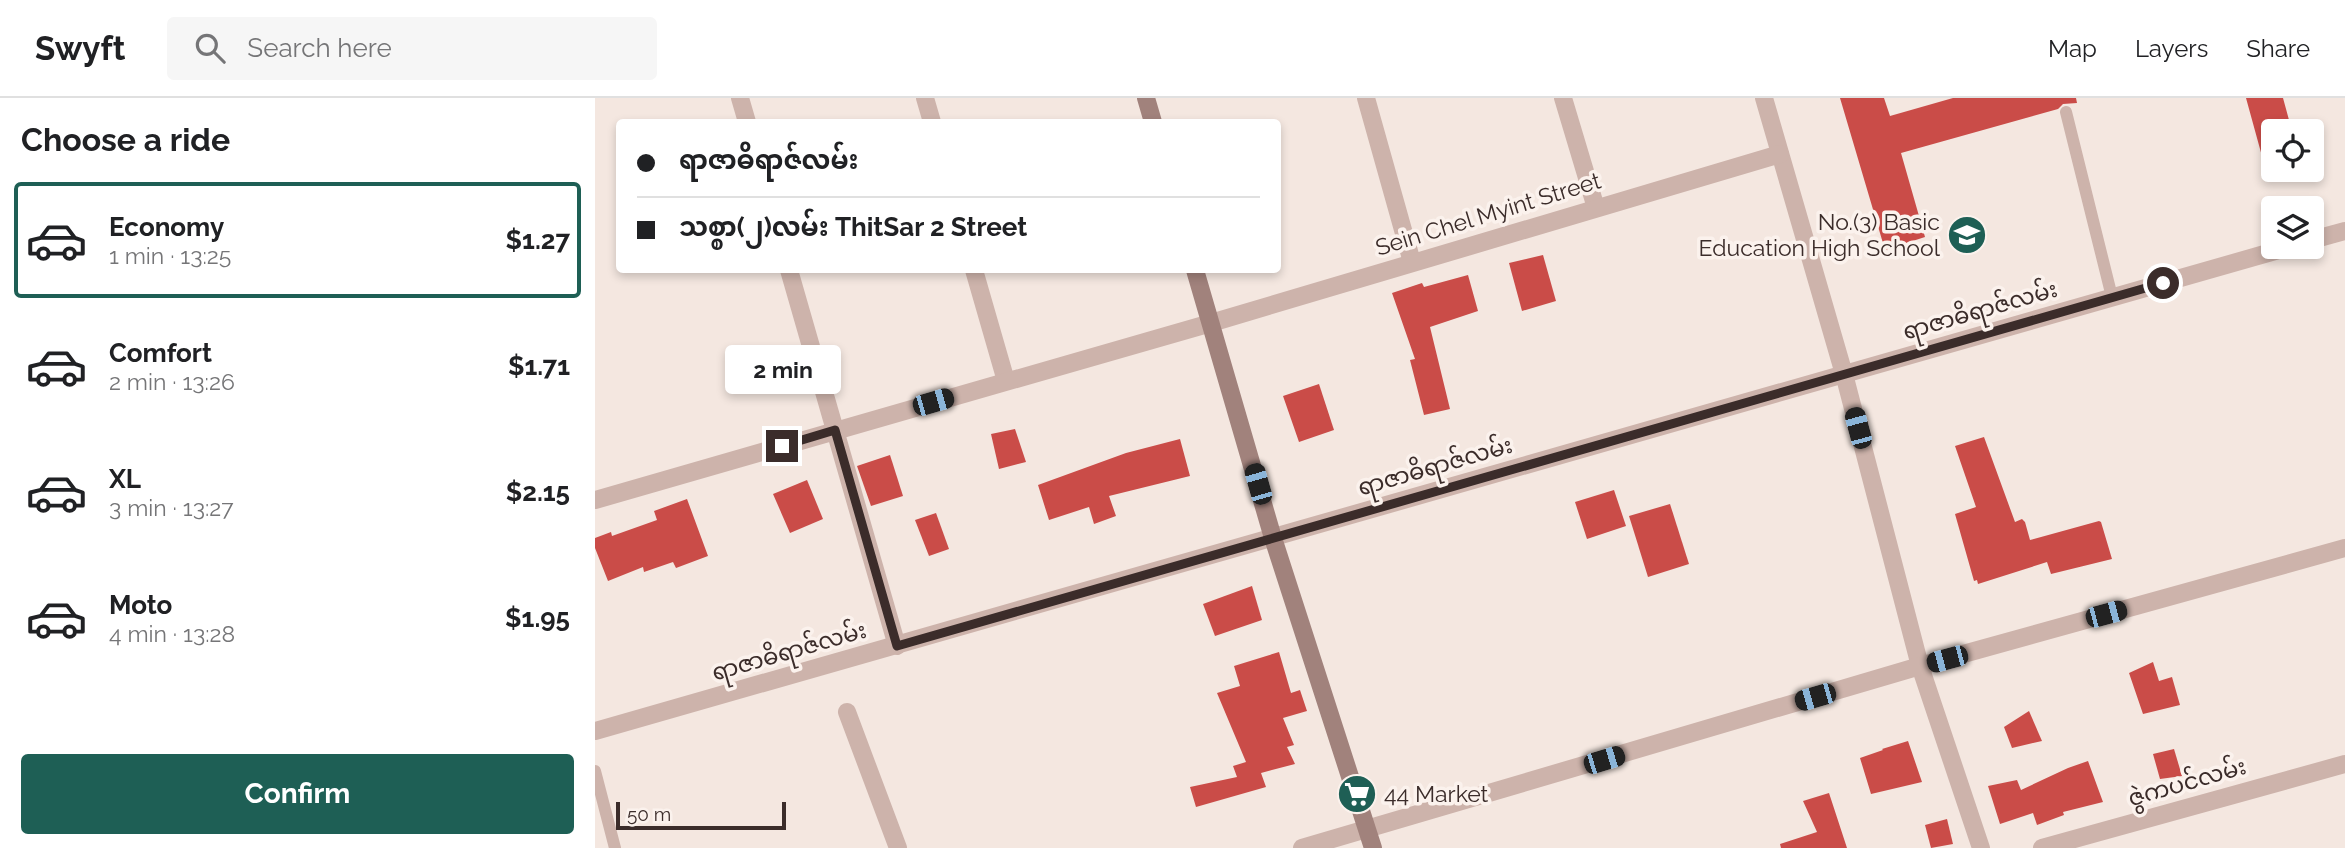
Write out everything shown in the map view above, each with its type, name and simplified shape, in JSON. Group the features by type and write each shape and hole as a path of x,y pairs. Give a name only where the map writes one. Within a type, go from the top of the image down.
{"main road":[{"path":"1146,98 1152,119"},
{"path":"1196,273 1273,538 1373,848"}],"street":[{"path":"740,98 746,119"},
{"path":"925,98 931,119"},
{"path":"1366,98 1412,262"},
{"path":"1563,98 1596,208"},
{"path":"1764,98 1844,374 1920,666 1981,848"},
{"name":"Sein Chel Myint Street","path":"595,500 1211,323 1780,153"},
{"path":"2324,237 2345,231"},
{"name":"ရာဇာဓိရာဇ်လမ်း","path":"595,732 2261,255"},
{"path":"790,273 897,646"},
{"path":"975,273 1006,381"},
{"path":"1302,848 1920,666 2345,548"},
{"path":"848,712 898,848"},
{"name":"ဇွဲကပင်လမ်း","path":"2042,848 2345,764"}],"lane":[{"path":"2066,113 2112,297"},
{"path":"595,772 615,848"}],"building":[{"path":"1840,98 1884,98 1890,116 1953,98 2076,98 2077,103 2063,104 2058,109 1901,153 1925,237 1885,250"},
{"path":"2246,98 2283,98 2289,119 2261,119 2261,153"},
{"path":"1543,255 1556,301 1522,311 1509,263"},
{"path":"1468,275 1478,311 1430,327 1450,409 1424,415 1410,360 1415,359 1392,293 1422,283 1424,287"},
{"path":"1319,384 1334,430 1299,442 1283,396"},
{"path":"1015,429 1026,462 999,469 991,434"},
{"path":"1984,437 2015,522 2022,519 2025,522 2030,540 2099,521 2112,559 2051,574 2047,562 1978,584 1977,580 1974,581 1955,514 1976,507 1955,446"},
{"path":"1180,439 1190,476 1109,496 1116,516 1094,524 1089,507 1049,520 1038,485 1126,453"},
{"path":"890,455 903,496 871,506 857,466"},
{"path":"807,480 823,519 790,533 773,494"},
{"path":"1614,490 1626,526 1587,539 1575,502"},
{"path":"687,499 708,556 676,568 673,562 644,572 643,567 608,581 595,548 595,538 611,532 612,536 657,520 654,511"},
{"path":"1670,504 1689,564 1648,577 1629,516"},
{"path":"936,513 949,549 929,556 915,520"},
{"path":"1252,586 1262,620 1215,636 1203,604"},
{"path":"1279,652 1291,693 1300,690 1307,711 1283,718 1294,745 1287,747 1295,764 1261,773 1266,787 1196,807 1190,787 1237,777 1233,766 1246,762 1217,693 1240,686 1234,666"},
{"path":"2153,662 2159,681 2172,677 2180,705 2143,714 2129,673"},
{"path":"2029,711 2042,741 2012,748 2004,727"},
{"path":"1908,741 1922,782 1871,794 1860,758"},
{"path":"2174,749 2182,776 2160,779 2153,754"},
{"path":"2088,761 2103,802 2063,812 2064,815 2037,825 2033,813 2000,824 1988,786 2017,780 2021,790"},
{"path":"1829,793 1847,848 1781,848 1780,844 1817,832 1803,801"},
{"path":"1947,819 1953,844 1931,848 1925,825"}],"place":[{"name":"No.(3) Basic Education High School","path":"1967,235"},
{"name":"44 Market","path":"1357,794"}],"route":[{"path":"782,446 835,430 897,646 2163,283"}]}
